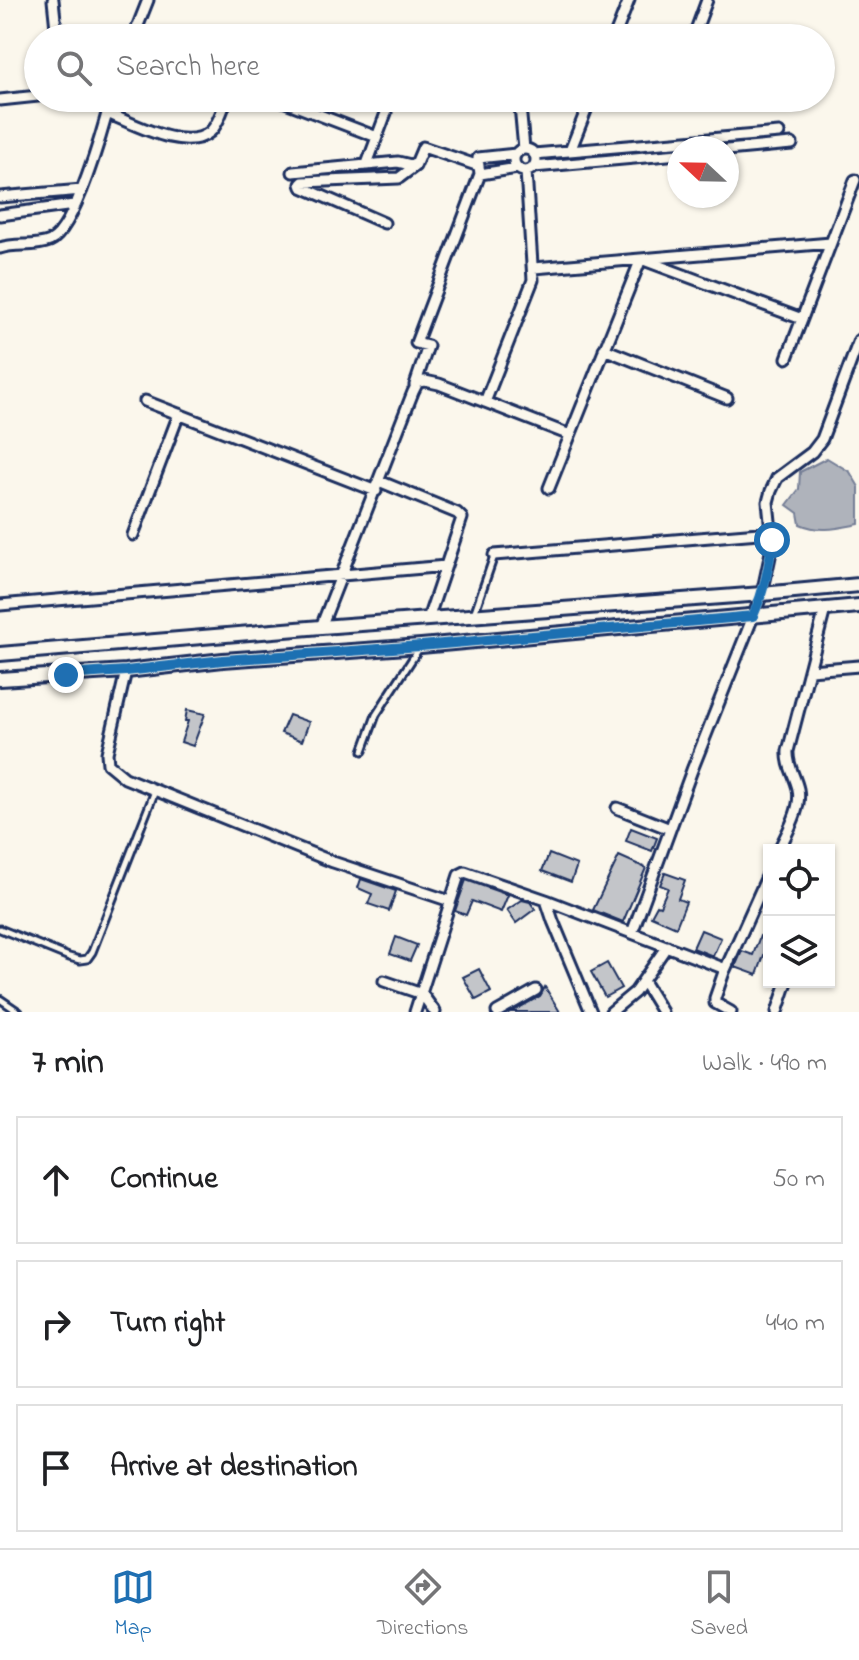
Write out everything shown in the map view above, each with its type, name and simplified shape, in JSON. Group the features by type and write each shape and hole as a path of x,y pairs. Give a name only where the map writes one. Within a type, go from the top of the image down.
{"street":[{"path":"53,0 56,24"},
{"path":"139,24 148,0"},
{"path":"620,24 629,0"},
{"path":"698,24 707,0"},
{"path":"0,100 24,97"},
{"path":"0,248 7,245 39,245 55,238 82,190 107,113 172,138 187,140 212,131 221,112"},
{"path":"312,112 377,137"},
{"path":"520,112 520,152 515,161 526,168"},
{"path":"570,151 585,112"},
{"path":"367,164 386,113"},
{"path":"534,154 779,133"},
{"path":"739,149 792,144"},
{"path":"384,223 301,184 399,178 415,166 423,147 479,170 667,155"},
{"path":"321,627 413,392 428,346 416,343 479,170 478,158 529,149 536,160 526,168"},
{"path":"293,172 398,162 415,166"},
{"path":"485,402 533,280 526,168"},
{"path":"787,358 855,180"},
{"path":"0,197 82,190"},
{"path":"0,215 74,205"},
{"path":"534,268 831,243"},
{"path":"641,259 802,319"},
{"path":"549,488 641,259"},
{"path":"632,933 762,594 771,552 768,502 771,491 777,478 812,452 822,439 859,340"},
{"path":"604,349 727,398"},
{"path":"413,392 418,382 425,381 570,435"},
{"path":"145,401 457,513 462,518 428,619"},
{"path":"133,535 179,414"},
{"path":"494,555 771,532"},
{"path":"0,605 446,566"},
{"path":"0,654 859,585"},
{"path":"0,679 421,646 859,606"},
{"path":"782,844 798,807 798,787 787,760 825,609"},
{"path":"810,670 859,666"},
{"path":"126,671 107,753 108,764 125,778 333,862 450,901"},
{"path":"617,808 670,829"},
{"path":"415,1012 459,875 465,872 725,970"},
{"path":"731,1012 715,1003 715,998 763,885"},
{"path":"546,900 591,1012"},
{"path":"611,1012 635,992 667,946"},
{"path":"384,981 422,994 435,1012"},
{"path":"643,981 662,1012"},
{"path":"777,1012 785,988"},
{"path":"497,1012 536,990"}],"lane":[{"path":"473,615 494,555"},
{"path":"363,751 376,715 421,646"},
{"path":"0,929 69,957 87,959 155,790"},
{"path":"0,999 19,1012"}],"shaded area":[{"path":"827,458 850,472 859,487 859,524 829,529 807,527 800,524 798,513 787,505 799,489 800,472"}],"building":[{"path":"187,710 205,714 193,746 181,742 188,721 185,721"},
{"path":"289,715 309,722 302,741 281,733"},
{"path":"631,828 657,838 652,851 626,841"},
{"path":"549,854 577,865 571,882 542,871"},
{"path":"619,856 646,868 623,922 593,910"},
{"path":"665,873 685,880 678,899 686,902 676,927 651,916 657,905 660,906 668,888 660,885"},
{"path":"361,879 396,891 389,911 368,904 372,894 358,888"},
{"path":"466,880 508,895 501,912 472,901 466,915 455,911"},
{"path":"522,900 530,902 535,909 516,923 507,910"},
{"path":"701,930 721,938 713,956 693,948"},
{"path":"760,936 763,937 763,958 757,975 735,967 742,951 753,955"},
{"path":"396,937 417,945 410,961 390,954"},
{"path":"607,963 621,988 605,997 591,972"},
{"path":"479,969 491,992 476,1000 463,977"},
{"path":"545,987 560,1012 512,1012 540,996"}],"route":[{"path":"66,675 753,616 769,567 772,540"}]}
